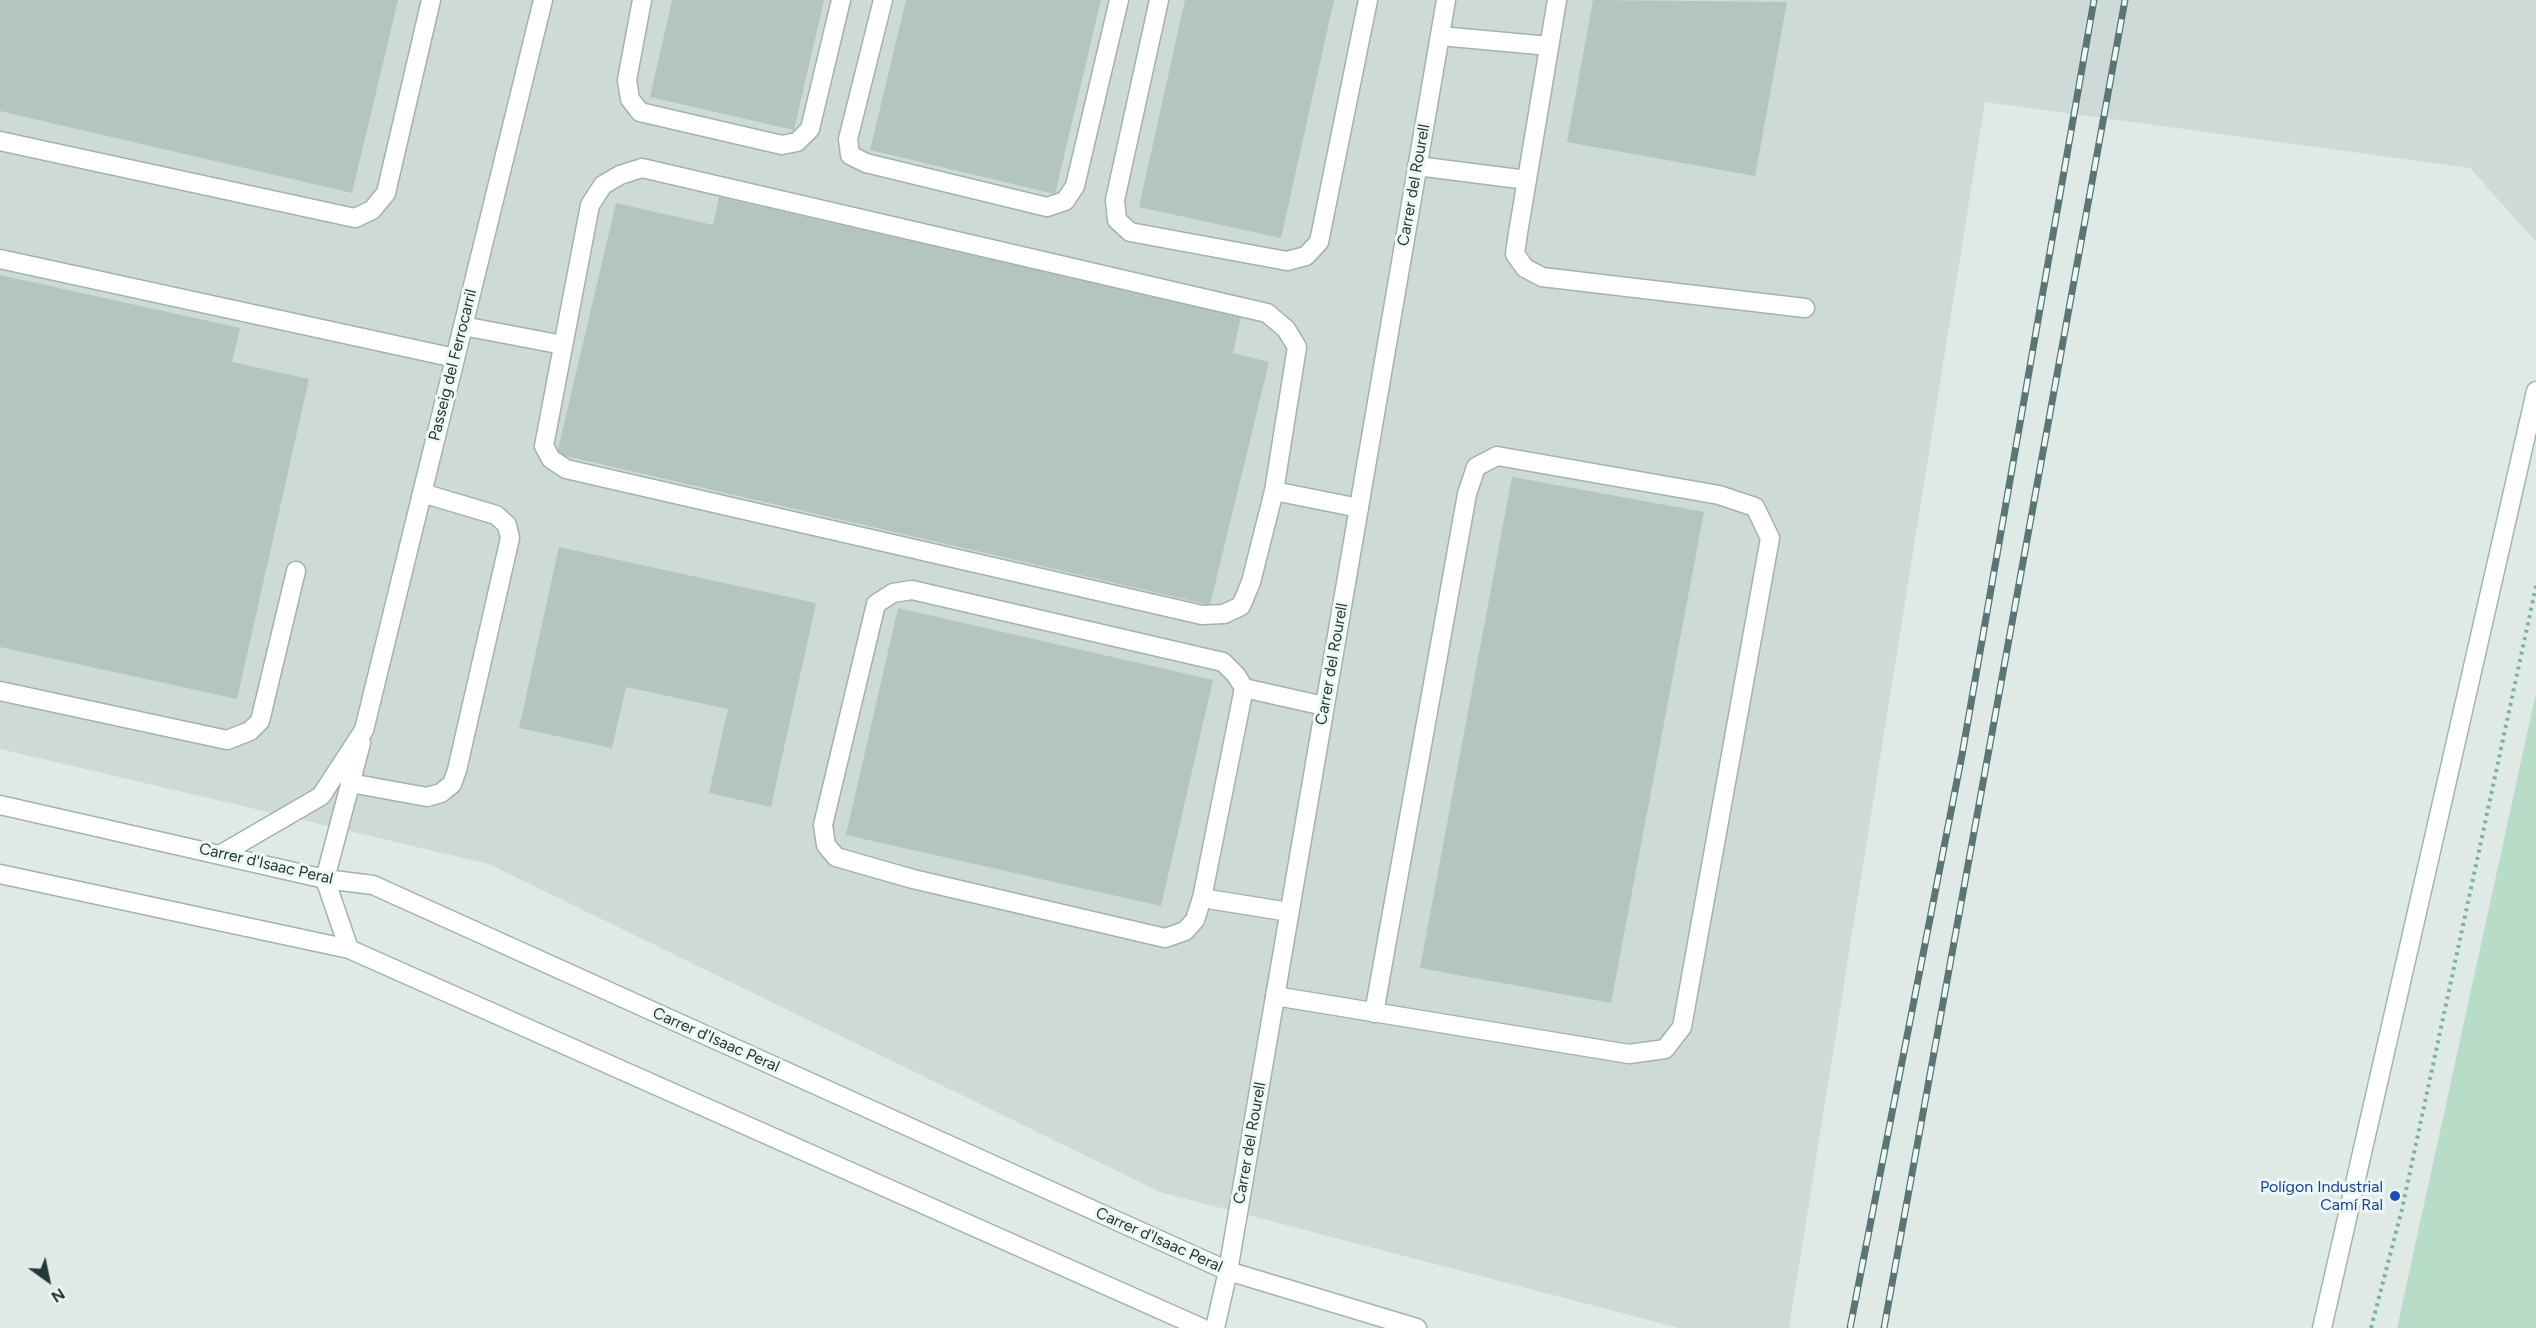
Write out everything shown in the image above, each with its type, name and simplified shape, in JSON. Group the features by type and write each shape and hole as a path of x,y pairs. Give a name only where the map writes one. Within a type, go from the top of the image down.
{"street":[{"path":"0,141 355,218 372,210 386,193 430,0"},
{"name":"Passeig del Ferrocarril","path":"325,879 364,730 543,0"},
{"path":"642,0 627,80 630,99 640,112 653,117 782,145 797,142 810,129 841,0"},
{"path":"883,0 848,139 850,155 866,163 1047,207 1065,201 1075,186 1119,0"},
{"path":"1159,0 1115,200 1117,220 1130,232 1287,261 1306,256 1319,242 1368,0"},
{"name":"Carrer del Rourell","path":"1215,1328 1228,1271 1446,0"},
{"path":"1557,0 1515,254 1525,268 1542,277 1805,308"},
{"path":"1440,36 1549,46"},
{"path":"1417,166 1527,180"},
{"path":"642,168 1267,313 1286,329 1297,347 1274,491 1251,582 1241,606 1224,614 1202,615 566,469 551,459 544,446 563,345 590,205 603,185 620,175 642,168"},
{"path":"0,259 455,358"},
{"path":"463,326 563,345"},
{"path":"2322,1328 2536,391"},
{"path":"1275,996 1629,1054 1665,1048 1682,1027 1770,538 1755,507 1719,495 1497,456 1476,467 1467,494 1374,1012"},
{"path":"1274,491 1359,507"},
{"path":"350,783 427,797 441,793 452,784 457,770 510,538 507,525 496,515 422,493"},
{"path":"0,692 227,740 250,731 260,721 296,571"},
{"path":"1244,688 1202,898 1195,920 1185,931 1165,938 913,879 836,857 826,844 823,825 876,604 893,592 912,590 1223,662 1244,688 1324,706"},
{"name":"Passeig del Ferrocarril","path":"223,853 321,796 364,730"},
{"name":"Carrer d'Isaac Peral","path":"0,805 223,853 325,879 373,885 1228,1271 1417,1328"},
{"path":"0,874 350,949 1202,1328"},
{"path":"325,879 350,949"},
{"path":"1202,898 1289,912"}],"path":[{"path":"2371,1328 2402,1209 2536,586"}],"shaded area":[{"path":"0,0 2536,0 2536,242 2470,168 1985,102 1789,1328 1679,1328 1160,1192 489,864 0,749"}],"green space":[{"path":"2536,693 2536,1328 2397,1328"}],"building":[{"path":"0,0 398,0 352,193 0,111"},
{"path":"672,0 824,0 794,130 650,97"},
{"path":"906,0 1101,0 1055,194 870,150"},
{"path":"1185,0 1334,0 1281,238 1139,207"},
{"path":"1593,0 1787,2 1755,176 1567,142"},
{"path":"719,197 1241,317 1233,353 1269,362 1210,605 557,454 616,203 713,225"},
{"path":"0,275 240,328 232,362 309,379 237,699 0,647"},
{"path":"1512,477 1704,512 1611,1003 1420,968"},
{"path":"559,547 816,603 771,807 709,793 728,709 626,687 612,748 519,728"},
{"path":"898,608 1213,680 1161,906 846,835"}],"railway":[{"path":"1850,1328 1962,755 2094,0"},
{"path":"1884,1328 2125,0"}],"place":[{"name":"Polígon Industrial Camí Ral","path":"2395,1196"}]}
